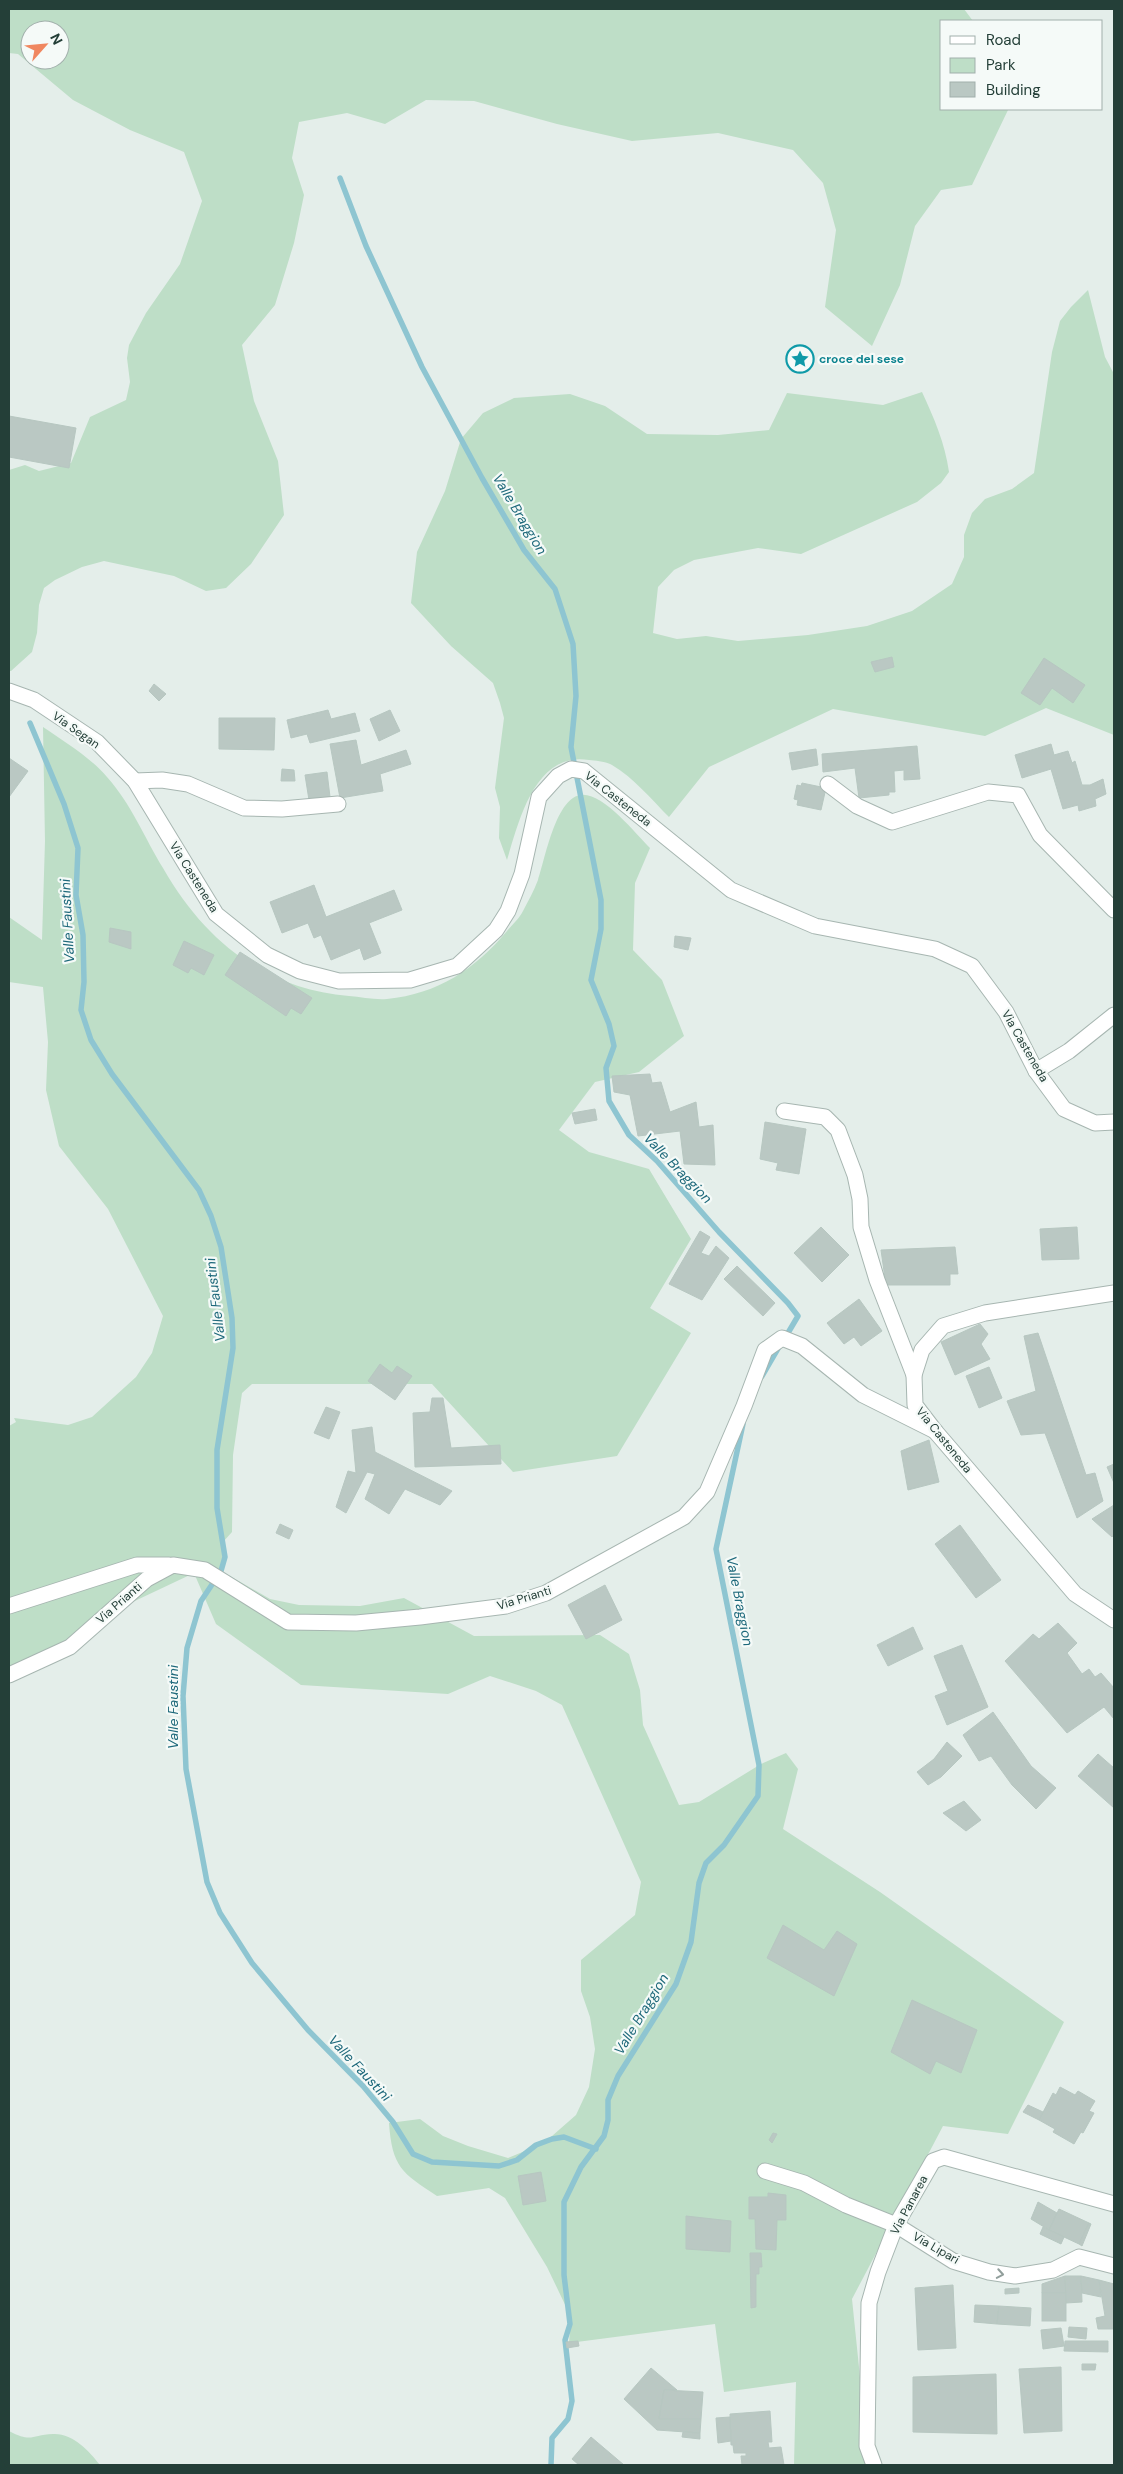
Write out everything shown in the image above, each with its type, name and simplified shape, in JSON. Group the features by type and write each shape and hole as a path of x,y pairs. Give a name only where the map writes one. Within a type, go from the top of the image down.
{"street":[{"name":"Via Segan","path":"9,692 34,700 97,742 135,782"},
{"name":"Via Casteneda","path":"135,782 216,914 267,955 300,970 339,981 410,980 458,966 496,930 508,911 522,874 539,797 558,776 571,769 584,771 730,890 815,926 935,949 972,966 1006,1012 1036,1071 1064,1109 1095,1123 1114,1122"},
{"path":"135,782 162,780 188,784 244,808 282,809 338,804"},
{"path":"828,784 857,806 892,822 988,792 1018,795 1040,835 1114,910"},
{"path":"1036,1071 1069,1051 1114,1015"},
{"path":"784,1111 824,1118 838,1130 855,1175 860,1199 862,1227 877,1280 914,1375"},
{"name":"Via Casteneda","path":"1114,1293 985,1314 943,1326 922,1350 914,1375 915,1405 935,1431 1075,1594 1114,1620"},
{"name":"Via Prianti","path":"9,1675 70,1646 147,1579 173,1565 205,1570 288,1622 356,1623 420,1617 506,1606 546,1593 684,1518 707,1492 744,1406 765,1350 782,1338 802,1346 863,1395 935,1431"},
{"path":"9,1606 137,1565 173,1565"},
{"name":"Via Panarea","path":"874,2465 867,2446 869,2302 896,2225 933,2161 944,2157 1114,2204"},
{"name":"Via Lipari","path":"765,2170 804,2183 846,2205 896,2225 953,2261 1015,2276 1053,2270 1079,2257 1114,2266"}],"green space":[{"path":"9,9 964,9 972,20 940,20 940,110 1008,110 972,185 941,190 915,226 900,285 872,346 825,307 836,230 823,183 793,150 718,133 632,141 557,124 474,101 426,100 385,124 347,113 299,122 292,158 304,195 294,243 275,305 242,345 254,401 278,461 284,515 251,564 226,588 206,591 174,576 104,561 82,567 55,580 44,588 39,605 37,633 32,652 9,671 9,470 25,465 39,471 71,463 90,417 126,400 130,382 127,358 129,345 146,313 180,264 202,201 184,152 130,130 73,100 37,70 70,70 70,20 20,20 20,56 9,53"},
{"path":"1088,290 1105,357 1114,374 1114,735 1046,708 985,736 833,709 709,767 669,817 635,782 612,765 598,761 570,760 555,766 542,777 532,792 517,827 507,860 499,838 500,807 495,788 504,718 493,683 451,646 411,603 417,552 445,491 461,439 483,413 514,398 570,394 605,406 647,434 718,435 769,430 787,393 883,405 922,392 939,431 945,451 949,472 941,483 917,502 801,554 758,548 694,560 674,570 658,587 653,633 677,639 706,636 738,641 808,635 867,626 912,611 952,584 964,557 964,535 972,513 985,499 1012,489 1034,473 1052,352 1060,321"},
{"path":"43,727 85,756 107,777 131,810 156,856 180,894 198,918 218,938 240,956 263,971 290,983 318,991 387,999 423,992 468,968 495,945 521,914 538,880 552,832 558,819 571,799 580,795 598,799 608,806 650,848 635,883 633,950 662,980 684,1036 639,1072 595,1082 559,1130 589,1152 649,1169 691,1239 650,1308 691,1333 617,1456 513,1472 432,1384 252,1384 242,1393 233,1455 232,1532 223,1542 226,1557 223,1572 270,1599 299,1605 360,1606 404,1598 474,1636 600,1635 629,1654 640,1690 643,1725 679,1805 699,1802 761,1764 786,1753 798,1769 783,1829 880,1892 1064,2022 1008,2134 943,2126 852,2299 869,2465 794,2465 796,2382 724,2392 715,2324 569,2343 571,2317 547,2267 505,2198 489,2188 437,2196 407,2174 396,2159 390,2138 389,2123 420,2119 443,2136 508,2158 544,2143 576,2115 589,2087 595,2049 590,2017 581,1991 581,1960 635,1915 641,1882 562,1705 536,1691 490,1676 448,1694 301,1685 216,1624 194,1573 120,1608 44,1659 9,1666 9,1426 16,1422 14,1418 68,1425 92,1417 136,1377 152,1353 163,1316 108,1209 59,1146 46,1090 48,1042 43,987 9,982 9,917 42,940 45,841"},
{"path":"9,2431 22,2437 53,2434 67,2436 86,2449 100,2465 9,2465"}],"building":[{"path":"9,416 76,428 69,468 9,457"},
{"path":"892,657 894,667 875,672 871,662"},
{"path":"1044,658 1085,685 1073,703 1052,688 1040,705 1021,693"},
{"path":"154,684 166,694 159,701 149,691"},
{"path":"328,710 331,719 355,713 360,731 310,743 307,734 291,738 287,720"},
{"path":"390,710 400,731 379,741 370,719"},
{"path":"219,718 275,718 274,750 219,749"},
{"path":"356,740 361,765 406,750 411,764 380,774 383,791 340,798 330,744"},
{"path":"1051,744 1054,755 1068,751 1072,763 1075,761 1082,785 1090,785 1103,779 1106,794 1095,799 1096,806 1079,811 1078,805 1063,809 1051,769 1022,778 1015,755"},
{"path":"917,746 920,779 904,780 904,770 894,771 895,792 889,792 889,795 859,798 855,768 823,772 822,754"},
{"path":"816,749 818,765 792,770 789,753"},
{"path":"9,758 28,771 9,797"},
{"path":"282,769 294,770 295,781 281,781"},
{"path":"327,772 330,797 309,800 305,775"},
{"path":"802,783 826,788 821,810 797,805 798,800 794,799 797,785 801,786"},
{"path":"314,885 326,917 394,890 402,910 369,923 381,953 364,960 360,948 331,960 321,935 314,938 308,923 282,933 270,902"},
{"path":"110,928 131,932 131,949 109,942"},
{"path":"675,936 691,938 688,950 674,947"},
{"path":"184,941 214,955 204,975 191,968 188,973 173,965"},
{"path":"240,952 312,998 301,1014 291,1008 286,1016 225,975"},
{"path":"650,1074 652,1083 661,1082 670,1112 696,1102 699,1127 713,1125 715,1165 684,1164 680,1131 638,1136 630,1095 614,1092 612,1076"},
{"path":"595,1109 597,1120 575,1124 572,1113"},
{"path":"765,1122 806,1129 799,1174 776,1170 778,1163 760,1159"},
{"path":"821,1227 849,1255 822,1282 794,1253"},
{"path":"1077,1227 1079,1259 1042,1260 1040,1229"},
{"path":"700,1231 710,1237 701,1253 709,1256 716,1246 729,1258 702,1300 669,1284"},
{"path":"955,1247 958,1274 950,1274 950,1285 886,1285 881,1250"},
{"path":"737,1266 775,1303 763,1316 724,1279"},
{"path":"859,1299 882,1331 861,1346 854,1337 844,1344 827,1323"},
{"path":"980,1324 988,1334 981,1344 990,1359 955,1375 941,1342"},
{"path":"1038,1333 1086,1475 1095,1473 1103,1501 1077,1518 1045,1433 1021,1435 1007,1401 1036,1391 1024,1336"},
{"path":"380,1364 392,1373 397,1366 412,1376 395,1400 368,1381"},
{"path":"989,1367 1002,1398 979,1408 966,1376"},
{"path":"432,1398 443,1398 451,1448 500,1445 501,1464 415,1467 413,1413 430,1412"},
{"path":"326,1407 340,1412 329,1439 314,1433"},
{"path":"372,1427 375,1452 452,1491 440,1505 405,1489 389,1514 365,1499 375,1474 367,1472 346,1513 336,1507 348,1471 356,1473 352,1430"},
{"path":"929,1440 939,1482 908,1490 901,1451"},
{"path":"1114,1464 1114,1483 1107,1467"},
{"path":"1114,1505 1114,1535 1112,1537 1092,1519"},
{"path":"280,1524 293,1530 289,1539 276,1533"},
{"path":"960,1525 1001,1580 976,1598 935,1544"},
{"path":"605,1585 622,1620 586,1639 568,1605"},
{"path":"1058,1623 1077,1643 1067,1653 1082,1674 1089,1669 1095,1677 1101,1673 1114,1688 1114,1719 1104,1707 1067,1733 1005,1661 1033,1634 1039,1639"},
{"path":"913,1627 923,1649 888,1666 877,1645"},
{"path":"962,1645 988,1707 947,1725 935,1696 948,1691 934,1656"},
{"path":"993,1712 1031,1766 1056,1788 1036,1809 1012,1785 991,1756 979,1761 963,1735"},
{"path":"947,1742 962,1756 941,1777 928,1785 917,1772 934,1759"},
{"path":"1098,1754 1114,1768 1114,1808 1078,1776"},
{"path":"964,1801 981,1820 966,1831 943,1813"},
{"path":"783,1925 824,1950 837,1931 857,1944 834,1996 767,1958"},
{"path":"912,2000 977,2030 961,2073 936,2061 930,2074 891,2052"},
{"path":"1060,2087 1075,2095 1078,2091 1095,2101 1089,2111 1094,2113 1083,2133 1081,2132 1074,2144 1053,2132 1055,2129 1039,2120 1053,2093 1056,2095"},
{"path":"1028,2105 1043,2112 1039,2120 1023,2112"},
{"path":"773,2133 777,2134 772,2143 769,2140"},
{"path":"541,2172 546,2201 523,2205 518,2176"},
{"path":"768,2193 786,2195 786,2220 777,2220 776,2250 756,2249 755,2219 749,2219 749,2197 768,2197"},
{"path":"1038,2202 1057,2213 1049,2230 1031,2219"},
{"path":"1059,2209 1089,2223 1079,2244 1049,2230"},
{"path":"686,2216 731,2221 730,2252 686,2249"},
{"path":"1089,2223 1091,2224 1082,2246 1079,2244"},
{"path":"1043,2227 1064,2237 1061,2244 1040,2234"},
{"path":"750,2253 761,2253 762,2267 759,2267 759,2274 756,2274 756,2307 751,2308"},
{"path":"1065,2276 1066,2293 1042,2293 1042,2284"},
{"path":"1065,2276 1081,2276 1082,2302 1066,2303"},
{"path":"1081,2276 1099,2280 1101,2297 1082,2293"},
{"path":"1099,2280 1114,2284 1114,2329 1098,2329 1096,2318 1105,2316"},
{"path":"953,2285 956,2348 918,2350 915,2288"},
{"path":"1019,2288 1019,2293 1005,2294 1005,2289"},
{"path":"1042,2293 1066,2293 1066,2321 1042,2321"},
{"path":"975,2305 999,2306 997,2324 974,2322"},
{"path":"999,2306 1031,2308 1030,2326 997,2324"},
{"path":"1069,2327 1087,2328 1086,2339 1068,2337"},
{"path":"1061,2328 1064,2346 1043,2349 1041,2330"},
{"path":"578,2341 579,2346 567,2348 566,2342"},
{"path":"1065,2341 1108,2341 1108,2352 1064,2351"},
{"path":"1082,2364 1096,2364 1095,2370 1082,2370"},
{"path":"1061,2367 1062,2431 1024,2433 1019,2369"},
{"path":"651,2368 677,2390 664,2390 659,2419 701,2419 700,2433 657,2430 624,2399"},
{"path":"996,2374 997,2434 913,2432 913,2377"},
{"path":"664,2390 703,2392 701,2419 659,2419"},
{"path":"770,2411 772,2442 768,2442 769,2448 781,2447 784,2465 742,2465 741,2456 746,2456 746,2453 734,2453 733,2445 731,2445 730,2414"},
{"path":"730,2417 731,2441 718,2443 716,2418"},
{"path":"683,2432 700,2433 700,2439 682,2437"},
{"path":"591,2437 624,2465 579,2465 572,2459"}],"waterway":[{"name":"Valle Braggion","path":"340,178 366,246 422,367 482,478 524,550 555,589 573,644 576,696 571,747 601,900 601,929 591,980 609,1024 614,1046 606,1068 609,1101 629,1135 657,1161 719,1232 788,1303 798,1316 785,1338"},
{"name":"Valle Faustini","path":"30,723 64,804 78,848 76,895 83,935 84,982 81,1010 91,1040 112,1074 199,1190 211,1216 221,1247 232,1318 233,1348 217,1450 217,1508 225,1557 221,1571 201,1601 187,1648 183,1696 186,1769 207,1882 220,1913 252,1963 308,2030 363,2086 393,2122 413,2154 432,2162 499,2166 517,2160 536,2145 552,2139 564,2137 596,2149"},
{"name":"Valle Braggion","path":"762,1376 780,1345"},
{"name":"Valle Braggion","path":"551,2465 552,2438 568,2419 572,2401 565,2340 570,2324 564,2275 564,2202 581,2167 604,2136 608,2120 608,2100 618,2076 676,1984 691,1942 699,1883 706,1863 724,1845 758,1796 759,1765 716,1549 743,1424"}],"place":[{"name":"croce del sese","path":"800,359"}]}
